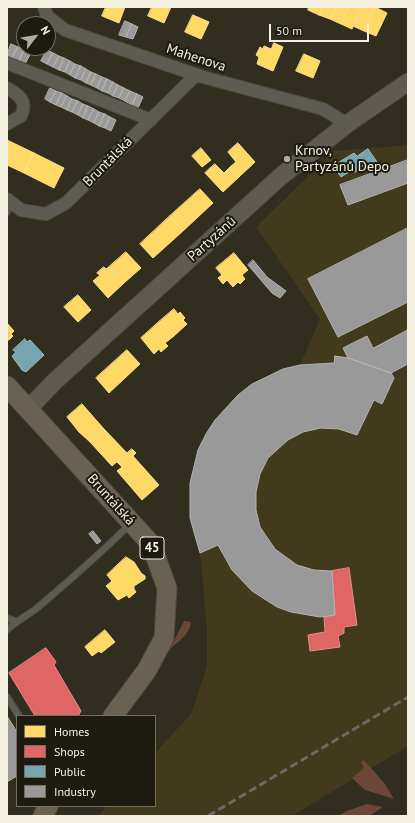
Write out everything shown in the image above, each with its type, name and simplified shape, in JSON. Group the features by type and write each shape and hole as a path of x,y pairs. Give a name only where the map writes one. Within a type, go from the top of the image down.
{"main road":[{"name":"Bruntálská","path":"7,386 151,544 167,588 164,638 147,670 114,715"},
{"path":"43,816 48,807"}],"street":[{"name":"Mahenova","path":"44,7 47,16 65,30 196,75 323,109 347,124"},
{"path":"7,63 151,120"},
{"name":"Bruntálská","path":"8,205 21,210 46,214 66,203 196,75"},
{"name":"Partyzánů","path":"28,409 55,381 280,177 347,124 408,82"},
{"path":"7,88 20,96 24,105 21,116 7,124"}],"lane":[{"path":"7,630 15,622 33,611 99,555 131,523"},
{"path":"7,618 15,622"},
{"path":"7,697 18,715"}],"shaded area":[{"path":"408,145 408,746 292,816 98,816 106,807 156,807 156,752 191,714 207,666 207,628 200,553 194,535 189,500 190,483 198,450 215,420 238,395 267,376 300,365 320,319 256,227 334,151"},
{"path":"184,621 191,622 189,630 184,637 170,649"},
{"path":"364,760 385,784 394,799 365,790 352,778 364,768 361,762"},
{"path":"367,804 383,807 369,816 338,816 347,811"}],"building: Homes":[{"path":"106,7 125,7 119,23 102,16"},
{"path":"152,7 171,7 164,23 148,16"},
{"path":"309,7 323,7 319,15 308,10"},
{"path":"323,7 336,7 330,19 319,15"},
{"path":"336,7 349,7 341,24 330,19"},
{"path":"349,7 362,7 352,29 341,24"},
{"path":"362,7 375,7 364,31 353,26"},
{"path":"375,7 387,13 376,36 364,31"},
{"path":"193,15 209,22 201,39 185,32"},
{"path":"274,43 283,47 273,71 257,64 259,57 256,55 260,47 263,49 264,46 271,49"},
{"path":"304,54 320,61 313,78 296,71"},
{"path":"7,140 34,153 24,173 7,165"},
{"path":"238,143 255,162 239,177 230,167 236,162 228,152"},
{"path":"201,148 211,160 202,167 192,156"},
{"path":"34,153 64,168 54,188 24,173"},
{"path":"215,164 224,173 230,167 239,177 223,192 205,173"},
{"path":"200,189 213,203 183,231 170,216"},
{"path":"170,216 183,231 153,258 140,244"},
{"path":"126,252 141,268 124,283 109,267"},
{"path":"234,253 248,270 242,275 245,279 240,284 238,282 233,287 227,280 223,284 218,278 222,275 216,268"},
{"path":"104,267 106,269 109,267 124,283 108,298 93,281 100,275 97,273"},
{"path":"78,295 91,310 78,322 64,307"},
{"path":"174,309 178,314 180,312 185,318 183,320 187,324 174,336 160,321"},
{"path":"160,321 174,336 165,343 168,346 161,352 159,349 154,354 141,338"},
{"path":"7,323 14,331 11,334 13,336 9,340"},
{"path":"127,350 140,364 109,393 96,378"},
{"path":"82,404 104,429 90,442 79,432 67,417"},
{"path":"104,429 127,453 112,466 90,442"},
{"path":"132,449 136,453 133,456 159,485 142,500 117,471 122,467 117,462"},
{"path":"126,557 134,562 141,573 145,576 145,579 134,586 136,592 129,598 127,595 118,600 106,586 112,581 107,575"},
{"path":"105,630 115,642 101,653 99,651 92,656 85,647"}],"building: Shops":[{"path":"349,568 357,625 344,627 344,633 338,636 340,647 310,651 308,635 325,632 324,617 335,615 332,571"},
{"path":"46,648 56,662 54,665 81,711 79,715 34,715 9,673"}],"building: Public":[{"path":"368,149 377,162 365,170 363,166 354,173 352,170 341,177 333,166 354,153 357,156"},
{"path":"25,339 27,342 30,340 44,355 26,372 22,370 12,356 16,352 13,350"}],"building: Industry":[{"path":"125,21 132,24 126,37 119,35"},
{"path":"132,24 138,27 133,39 126,37"},
{"path":"11,44 16,46 16,51 12,58 7,56"},
{"path":"16,51 16,56 21,56 19,61 12,58"},
{"path":"56,54 59,56 53,67 47,64 51,56 56,56"},
{"path":"21,56 29,56 25,64 19,61"},
{"path":"44,56 51,56 47,64 41,61"},
{"path":"59,56 64,58 59,70 53,67"},
{"path":"64,58 70,61 65,72 59,70"},
{"path":"70,61 75,64 70,75 65,72"},
{"path":"75,64 81,66 75,78 70,75"},
{"path":"81,66 86,69 81,80 75,78"},
{"path":"86,69 91,72 86,83 81,80"},
{"path":"91,72 96,74 91,85 86,83"},
{"path":"96,74 102,77 97,88 91,85"},
{"path":"102,77 107,79 102,91 97,88"},
{"path":"107,79 113,82 108,93 102,91"},
{"path":"113,82 118,85 113,96 108,93"},
{"path":"118,85 124,88 119,98 113,96"},
{"path":"50,88 56,91 50,102 45,99"},
{"path":"124,88 130,91 125,101 119,98"},
{"path":"56,91 62,93 56,105 50,102"},
{"path":"130,91 137,94 132,105 125,101"},
{"path":"62,93 67,96 61,107 56,105"},
{"path":"137,94 143,97 138,108 132,105"},
{"path":"67,96 72,99 67,110 61,107"},
{"path":"72,99 78,101 72,112 67,110"},
{"path":"78,101 83,104 78,115 72,112"},
{"path":"83,104 88,106 83,118 78,115"},
{"path":"88,106 94,109 88,120 83,118"},
{"path":"94,109 99,112 94,123 88,120"},
{"path":"99,112 105,114 99,126 94,123"},
{"path":"105,114 110,117 105,128 99,126"},
{"path":"110,117 116,120 111,131 105,128"},
{"path":"408,160 408,183 348,205 340,185"},
{"path":"408,228 408,302 338,337 308,279"},
{"path":"253,260 267,277 286,291 280,298 272,293 248,265"},
{"path":"408,330 408,364 391,373 348,358 343,348 367,336 373,348"},
{"path":"335,356 348,358 391,373 394,378 382,404 374,400 357,435 339,429 321,428 303,432 288,440 268,458 260,474 256,492 256,510 260,527 275,549 297,565 314,570 332,571 335,615 320,617 291,612 277,607 252,591 232,570 218,545 200,553 190,518 190,483 198,450 206,434 215,420 238,395 252,384 283,369 300,365 334,363"},
{"path":"93,531 101,541 97,544 89,534"},
{"path":"7,716 16,730 16,777 7,782"}],"railway":[{"path":"208,816 408,697"}],"place":[{"name":"Krnov, Partyzánů Depo","path":"287,159"}]}
